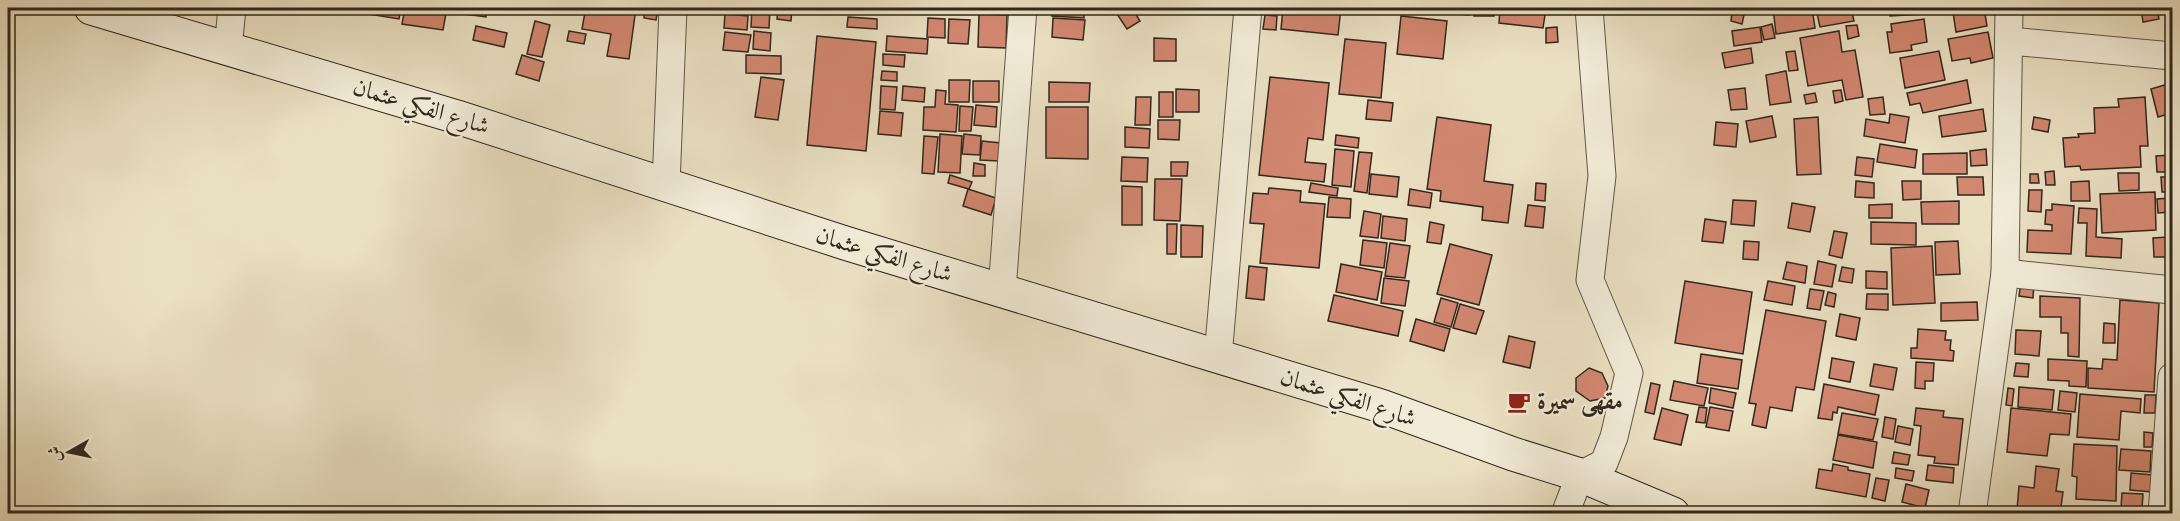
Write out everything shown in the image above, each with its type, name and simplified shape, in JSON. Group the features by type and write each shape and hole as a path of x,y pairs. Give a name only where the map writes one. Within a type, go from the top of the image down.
{"street":[{"name":"شارع الفكي عثمان","path":"91,8 457,117 845,243 1381,406 1513,454 1580,475 1673,513"},
{"path":"228,49 232,8"},
{"path":"666,185 673,8"},
{"path":"1002,291 1023,8"},
{"path":"1218,357 1248,8"},
{"path":"1565,513 1580,475 1604,463 1614,437 1629,373 1590,280 1602,176 1588,8"},
{"path":"1972,513 2005,273 2009,8"},
{"path":"2010,41 2172,56"},
{"path":"2005,273 2172,290"},
{"path":"2162,513 2172,377"}],"building":[{"path":"357,8 401,8 399,19 357,12"},
{"path":"405,8 447,8 443,30 402,24"},
{"path":"466,8 487,8 486,17 465,14"},
{"path":"593,8 636,8 629,59 607,56 611,34 582,29 585,12 592,13"},
{"path":"645,8 658,8 656,20 644,18"},
{"path":"752,8 770,8 769,28 751,27"},
{"path":"778,8 792,8 791,21 777,19"},
{"path":"852,8 877,8 877,13 852,11"},
{"path":"886,8 913,8 913,13 886,11"},
{"path":"1053,8 1084,8 1084,18 1052,16"},
{"path":"1113,8 1132,8 1140,21 1127,29"},
{"path":"1283,8 1341,8 1338,35 1281,29"},
{"path":"1420,8 1452,8 1451,14 1420,10"},
{"path":"1456,8 1469,8 1469,15 1456,14"},
{"path":"1474,8 1494,8 1494,16 1474,16"},
{"path":"1500,8 1546,8 1543,28 1499,23"},
{"path":"1617,8 1638,8 1638,10 1617,11"},
{"path":"1773,8 1812,8 1815,28 1776,34"},
{"path":"1842,8 1843,10 1851,8 1854,21 1820,27 1816,9"},
{"path":"1889,8 1941,8 1942,13 1890,16"},
{"path":"1984,8 1987,26 1956,32 1953,12"},
{"path":"2141,8 2157,8 2159,19 2143,22"},
{"path":"1732,12 1744,15 1742,24 1731,21"},
{"path":"725,14 748,16 747,30 724,28"},
{"path":"979,14 1007,15 1006,48 978,47"},
{"path":"1265,15 1277,16 1276,30 1263,29"},
{"path":"1401,16 1447,21 1443,59 1397,54"},
{"path":"848,17 877,19 877,29 847,27"},
{"path":"928,18 945,19 945,38 927,37"},
{"path":"1053,18 1085,20 1083,40 1052,37"},
{"path":"949,19 970,20 968,44 948,43"},
{"path":"1924,19 1927,42 1911,45 1912,50 1890,53 1887,32 1892,32 1891,24"},
{"path":"535,21 550,25 542,57 527,54"},
{"path":"1772,24 1775,38 1764,40 1761,27"},
{"path":"1857,25 1859,36 1848,39 1846,26"},
{"path":"476,26 507,33 504,47 473,40"},
{"path":"1557,27 1558,42 1546,43 1546,28"},
{"path":"1760,27 1762,42 1734,46 1732,31"},
{"path":"569,31 586,34 584,44 567,41"},
{"path":"754,31 771,33 770,51 753,49"},
{"path":"1839,31 1842,52 1855,50 1863,97 1846,100 1842,80 1808,86 1800,38"},
{"path":"725,32 751,35 748,52 723,50"},
{"path":"1988,32 1993,58 1971,63 1970,58 1952,61 1948,39"},
{"path":"817,36 876,42 866,151 807,145"},
{"path":"887,36 928,39 927,54 886,51"},
{"path":"1154,38 1176,39 1176,61 1154,61"},
{"path":"1345,39 1386,43 1381,98 1339,94"},
{"path":"1751,48 1753,63 1725,68 1722,53"},
{"path":"1795,51 1798,70 1789,71 1786,52"},
{"path":"1939,51 1945,80 1905,88 1900,58"},
{"path":"883,54 905,55 904,67 883,65"},
{"path":"522,55 544,62 539,81 516,74"},
{"path":"746,55 781,56 781,74 746,73"},
{"path":"882,71 897,72 897,81 881,80"},
{"path":"1786,71 1791,102 1770,105 1766,75"},
{"path":"761,77 784,80 778,120 755,117"},
{"path":"1270,77 1329,83 1323,140 1308,138 1305,162 1326,164 1324,182 1259,175"},
{"path":"949,80 970,80 969,102 949,102"},
{"path":"1967,80 1971,103 1923,113 1920,103 1910,105 1907,93"},
{"path":"973,81 999,81 999,102 973,102"},
{"path":"1049,82 1090,83 1089,102 1049,102"},
{"path":"2168,84 2172,99 2172,113 2158,117 2151,89"},
{"path":"881,86 897,87 895,110 880,109"},
{"path":"903,86 925,88 924,102 902,100"},
{"path":"1745,88 1747,109 1731,110 1728,90"},
{"path":"1176,89 1199,90 1199,112 1176,112"},
{"path":"936,90 946,91 945,104 958,105 956,132 923,130 924,107 935,107"},
{"path":"1841,90 1843,101 1835,103 1833,91"},
{"path":"1159,92 1173,92 1173,117 1159,117"},
{"path":"1815,93 1817,102 1806,104 1804,95"},
{"path":"1136,97 1151,97 1150,125 1135,125"},
{"path":"1883,97 1885,114 1870,115 1868,99"},
{"path":"2145,97 2148,146 2140,146 2141,167 2081,170 2080,166 2065,167 2063,138 2095,133 2094,108 2119,107 2118,99"},
{"path":"1368,100 1393,103 1391,121 1366,119"},
{"path":"976,105 997,107 996,127 974,125"},
{"path":"960,106 973,107 971,131 959,131"},
{"path":"1046,107 1088,107 1088,159 1046,158"},
{"path":"1983,109 1986,131 1942,137 1939,116"},
{"path":"880,111 903,113 901,136 878,134"},
{"path":"1890,114 1909,117 1905,143 1864,136 1866,119 1889,123"},
{"path":"1772,116 1776,137 1750,142 1746,121"},
{"path":"1437,117 1491,125 1484,181 1513,185 1508,223 1482,220 1483,207 1440,201 1441,191 1427,189"},
{"path":"1818,117 1821,174 1797,175 1794,119"},
{"path":"2034,117 2050,120 2048,132 2032,129"},
{"path":"1158,120 1180,120 1179,140 1158,139"},
{"path":"1716,122 1738,124 1736,147 1714,145"},
{"path":"1125,127 1150,129 1149,148 1125,147"},
{"path":"940,134 962,136 960,173 938,172"},
{"path":"964,134 981,136 980,155 962,154"},
{"path":"1336,135 1359,138 1358,148 1335,145"},
{"path":"924,136 938,137 934,174 922,173"},
{"path":"982,141 1001,143 999,161 980,160"},
{"path":"1880,144 1917,150 1915,168 1877,162"},
{"path":"1335,149 1354,151 1351,187 1332,185"},
{"path":"1986,149 1987,165 1971,166 1970,151"},
{"path":"1359,152 1372,153 1367,193 1354,191"},
{"path":"1967,153 1967,174 1923,174 1923,154"},
{"path":"2172,155 2172,172 2157,172 2156,156"},
{"path":"1122,157 1148,158 1147,182 1121,181"},
{"path":"1857,157 1874,159 1872,177 1855,175"},
{"path":"1171,162 1188,162 1187,176 1171,176"},
{"path":"974,163 985,165 985,176 973,176"},
{"path":"2054,171 2055,185 2046,185 2045,172"},
{"path":"2118,173 2139,173 2139,190 2119,191"},
{"path":"1371,174 1399,177 1397,197 1369,194"},
{"path":"2030,174 2038,174 2039,183 2030,183"},
{"path":"950,175 972,182 969,189 948,183"},
{"path":"1957,177 1983,177 1984,195 1958,195"},
{"path":"2161,177 2172,177 2172,192 2162,192"},
{"path":"1155,179 1182,179 1180,221 1154,220"},
{"path":"1856,181 1874,183 1874,198 1855,197"},
{"path":"1902,181 1921,181 1921,199 1903,200"},
{"path":"2089,181 2090,201 2071,201 2071,182"},
{"path":"1311,183 1338,188 1337,196 1309,192"},
{"path":"1536,183 1546,184 1545,201 1535,200"},
{"path":"1122,186 1142,187 1142,225 1122,225"},
{"path":"1269,188 1301,191 1300,202 1325,204 1319,268 1260,263 1264,224 1250,223 1253,193 1268,194"},
{"path":"968,189 996,198 991,215 963,206"},
{"path":"1410,189 1432,193 1430,208 1408,205"},
{"path":"2029,190 2042,190 2041,212 2028,211"},
{"path":"2155,192 2156,230 2102,233 2100,194"},
{"path":"1329,197 1351,199 1350,218 1327,217"},
{"path":"2170,198 2171,212 2158,213 2157,199"},
{"path":"1733,200 1756,201 1754,226 1731,224"},
{"path":"1959,201 1959,224 1922,224 1921,202"},
{"path":"1792,203 1815,207 1810,232 1788,228"},
{"path":"1892,204 1892,218 1869,218 1869,205"},
{"path":"2052,204 2074,206 2071,254 2027,252 2028,230 2052,231 2052,225 2045,224 2046,210 2052,210"},
{"path":"1528,205 1545,207 1543,228 1525,226"},
{"path":"2079,208 2097,209 2096,237 2122,239 2121,258 2086,256 2087,223 2078,223"},
{"path":"1364,211 1381,214 1378,238 1360,236"},
{"path":"1383,216 1407,219 1405,241 1381,238"},
{"path":"1705,219 1726,222 1723,243 1702,241"},
{"path":"1430,222 1444,225 1441,244 1427,242"},
{"path":"1871,222 1916,223 1916,245 1871,244"},
{"path":"1167,224 1177,224 1176,254 1167,254"},
{"path":"1181,225 1203,226 1202,257 1181,257"},
{"path":"1834,231 1847,233 1842,258 1829,255"},
{"path":"2168,237 2169,257 2154,257 2153,238"},
{"path":"1363,240 1387,243 1384,268 1360,265"},
{"path":"1744,241 1759,242 1758,260 1743,259"},
{"path":"1958,241 1960,274 1936,275 1935,242"},
{"path":"1390,243 1410,246 1405,278 1385,276"},
{"path":"1450,244 1492,255 1479,305 1437,294"},
{"path":"1932,246 1935,303 1893,305 1891,248"},
{"path":"1818,261 1836,265 1832,287 1814,284"},
{"path":"1787,262 1807,266 1805,283 1783,279"},
{"path":"1341,264 1382,272 1377,300 1336,292"},
{"path":"1249,266 1267,268 1264,300 1246,298"},
{"path":"1842,267 1854,269 1852,283 1839,281"},
{"path":"1866,271 1887,272 1887,289 1866,288"},
{"path":"1384,278 1409,281 1405,306 1381,303"},
{"path":"1685,281 1752,292 1743,354 1675,343"},
{"path":"1768,281 1795,286 1792,305 1764,300"},
{"path":"2021,281 2034,283 2033,298 2019,296"},
{"path":"1810,289 1824,291 1820,310 1807,308"},
{"path":"1828,292 1836,294 1834,307 1825,305"},
{"path":"1867,294 1888,294 1888,310 1866,309"},
{"path":"1334,295 1403,311 1398,336 1328,321"},
{"path":"2040,296 2080,298 2079,357 2068,356 2068,333 2061,333 2061,317 2040,317"},
{"path":"1441,298 1458,303 1451,327 1434,322"},
{"path":"2120,300 2159,303 2154,392 2088,388 2088,368 2102,369 2103,359 2117,360"},
{"path":"1977,302 1978,320 1941,321 1941,303"},
{"path":"1460,304 1484,311 1476,334 1453,328"},
{"path":"1766,310 1826,321 1814,390 1796,387 1792,411 1770,407 1766,428 1752,425 1756,404 1749,403"},
{"path":"1840,314 1860,318 1856,340 1836,336"},
{"path":"1416,319 1450,329 1444,351 1410,341"},
{"path":"2104,323 2115,324 2115,343 2103,343"},
{"path":"1918,329 1946,331 1945,340 1951,340 1950,350 1954,351 1953,361 1911,358 1911,348 1917,348"},
{"path":"2016,330 2041,331 2039,356 2015,354"},
{"path":"1509,336 1535,342 1530,368 1503,362"},
{"path":"1701,354 1742,360 1738,389 1697,383"},
{"path":"1832,358 1854,362 1850,382 1829,378"},
{"path":"2048,359 2087,361 2086,387 2069,386 2069,381 2048,380"},
{"path":"1916,362 1934,363 1933,381 1925,381 1925,389 1915,388"},
{"path":"2016,363 2029,364 2028,377 2014,376"},
{"path":"1874,364 1897,368 1893,390 1870,386"},
{"path":"1589,368 1602,373 1608,386 1605,398 1590,401 1576,391 1576,378"},
{"path":"1674,381 1708,388 1704,406 1670,400"},
{"path":"1651,383 1660,385 1654,414 1645,412"},
{"path":"1824,384 1879,395 1875,415 1838,407 1837,413 1833,412 1832,420 1818,418"},
{"path":"2019,387 2054,390 2052,410 2018,407"},
{"path":"1711,388 1736,393 1733,408 1709,403"},
{"path":"2008,388 2014,389 2012,406 2006,405"},
{"path":"2060,391 2077,393 2075,412 2058,410"},
{"path":"2080,394 2141,399 2140,413 2121,411 2119,440 2077,437"},
{"path":"2145,395 2156,395 2155,413 2144,413"},
{"path":"1699,407 1707,408 1705,423 1696,422"},
{"path":"1710,407 1733,411 1729,431 1706,427"},
{"path":"1662,408 1688,415 1681,445 1654,439"},
{"path":"1916,408 1944,411 1943,417 1963,419 1958,465 1934,463 1935,457 1918,455 1921,426 1914,425"},
{"path":"2011,408 2071,414 2069,435 2050,434 2047,456 2007,452"},
{"path":"1842,413 1878,419 1873,440 1838,434"},
{"path":"1885,417 1896,419 1893,439 1882,437"},
{"path":"1898,426 1913,429 1910,445 1895,442"},
{"path":"2144,432 2153,433 2152,447 2144,447"},
{"path":"1838,435 1877,442 1873,468 1833,460"},
{"path":"2074,444 2117,446 2116,501 2076,499 2077,477 2072,476"},
{"path":"2121,449 2151,451 2150,472 2119,470"},
{"path":"1894,452 1910,455 1908,465 1892,463"},
{"path":"1833,464 1848,467 1848,470 1870,474 1866,497 1816,488 1819,469 1832,471"},
{"path":"1928,465 1954,468 1953,483 1926,480"},
{"path":"2036,466 2059,469 2056,491 2063,492 2060,514 2017,509 2019,486 2034,488"},
{"path":"1896,468 1914,471 1912,481 1895,478"},
{"path":"2131,473 2153,475 2152,492 2130,490"},
{"path":"1876,478 1889,480 1885,501 1872,498"},
{"path":"1906,484 1929,490 1925,508 1902,502"},
{"path":"2122,493 2143,494 2142,508 2121,508"}],"place":[{"name":"مقهى سميرة","path":"1519,402"}]}
